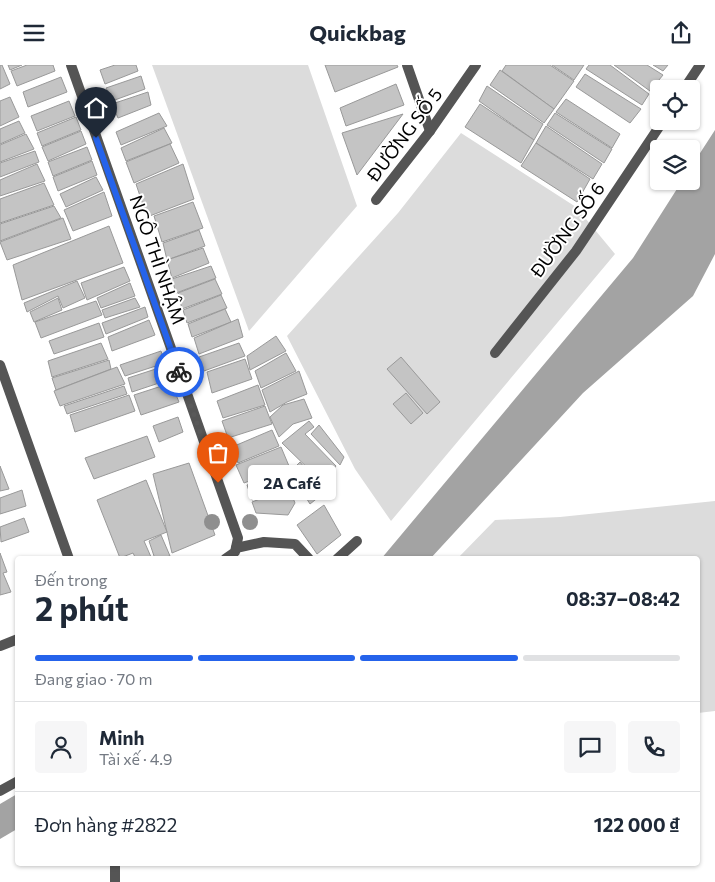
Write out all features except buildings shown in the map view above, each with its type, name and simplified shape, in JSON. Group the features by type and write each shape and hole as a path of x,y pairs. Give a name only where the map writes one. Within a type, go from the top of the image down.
{"street":[{"name":"NGÔ THÌ NHẬM","path":"70,65 238,538 235,550"},
{"path":"407,65 430,131"},
{"name":"ĐƯỜNG SỐ 5","path":"376,200 430,131 476,65"},
{"path":"690,80 700,65"},
{"name":"ĐƯỜNG SỐ 6","path":"494,353 576,251 657,130"},
{"path":"0,365 68,556"},
{"path":"340,556 357,541"},
{"path":"228,556 235,550 264,542 295,544 305,556"},
{"path":"0,646 15,640"},
{"path":"0,791 15,783"},
{"path":"115,866 115,882"}],"shaded area":[{"path":"152,65 308,65 357,206 249,331"},
{"path":"715,130 715,254 693,296 583,393 433,556 384,556 633,258 676,190 700,190 700,153"},
{"path":"461,133 576,207 615,254 391,521 355,469 287,336 398,213"},
{"path":"715,501 715,711 700,713 700,556 460,556 495,520 560,517"},
{"path":"15,795 15,830 0,839 0,804"}],"way so far":[{"path":"179,372 218,483"}],"place":[{"name":"2A Café","path":"218,483"}],"route":[{"path":"96,138 179,372"}]}
